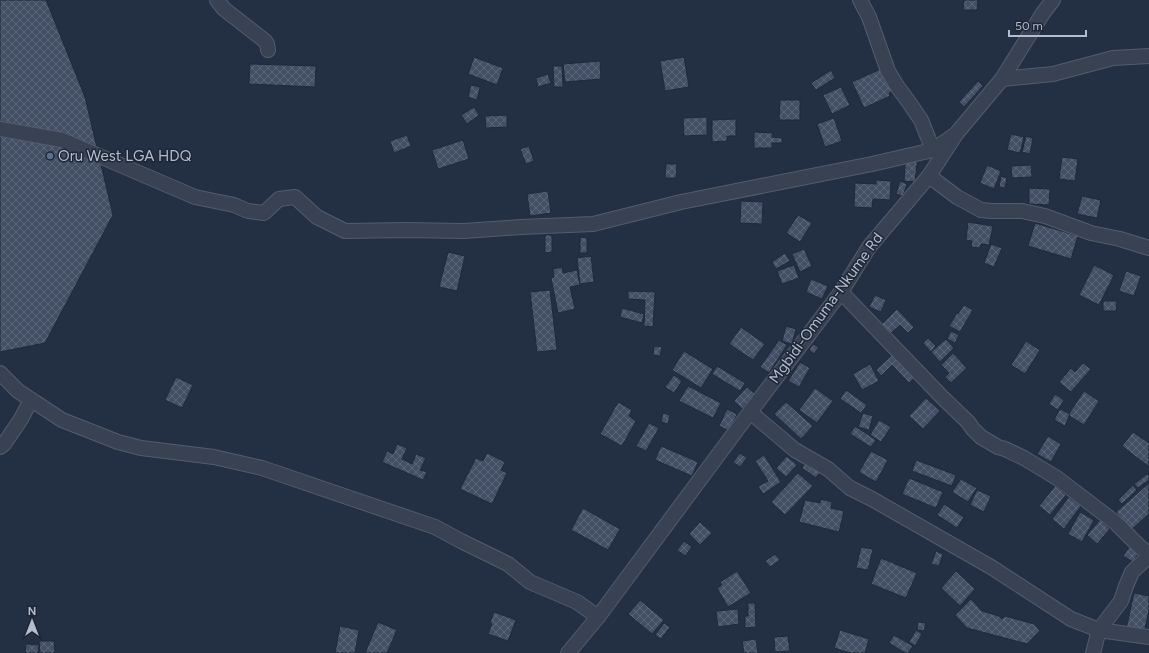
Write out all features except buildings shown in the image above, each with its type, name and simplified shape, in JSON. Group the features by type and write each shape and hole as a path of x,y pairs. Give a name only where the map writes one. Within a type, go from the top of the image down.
{"street":[{"path":"217,0 224,9 264,41 267,44 268,50"},
{"path":"860,0 869,17 888,71 896,86 921,120 933,150"},
{"name":"Mgbidi-Omuma-Nkume Rd","path":"568,653 598,617 841,292 869,247 929,176 956,134 1002,78 1043,13 1054,0"},
{"path":"1002,78 1053,74 1113,58 1149,56"},
{"path":"0,129 62,140 195,196 234,205 248,211 264,213 280,199 295,197 317,217 345,232 405,230 464,231 593,224 681,202 872,164 933,150 956,134"},
{"path":"929,176 957,197 981,210 1022,211 1045,216 1091,233 1120,239 1149,248"},
{"path":"841,292 981,437 998,447 1024,458 1057,478 1116,523 1149,555 1132,572 1121,601 1099,630 1092,653"},
{"path":"0,373 18,391 62,420 118,442 141,448 214,457 262,468 435,527 508,564 530,582 577,602 598,617"},
{"path":"0,447 4,444 21,419 31,400"},
{"path":"750,412 795,450 828,470 850,488 991,567 1071,619 1099,630 1149,637"}],"place":[{"name":"Oru West LGA HDQ","path":"50,156"}]}
